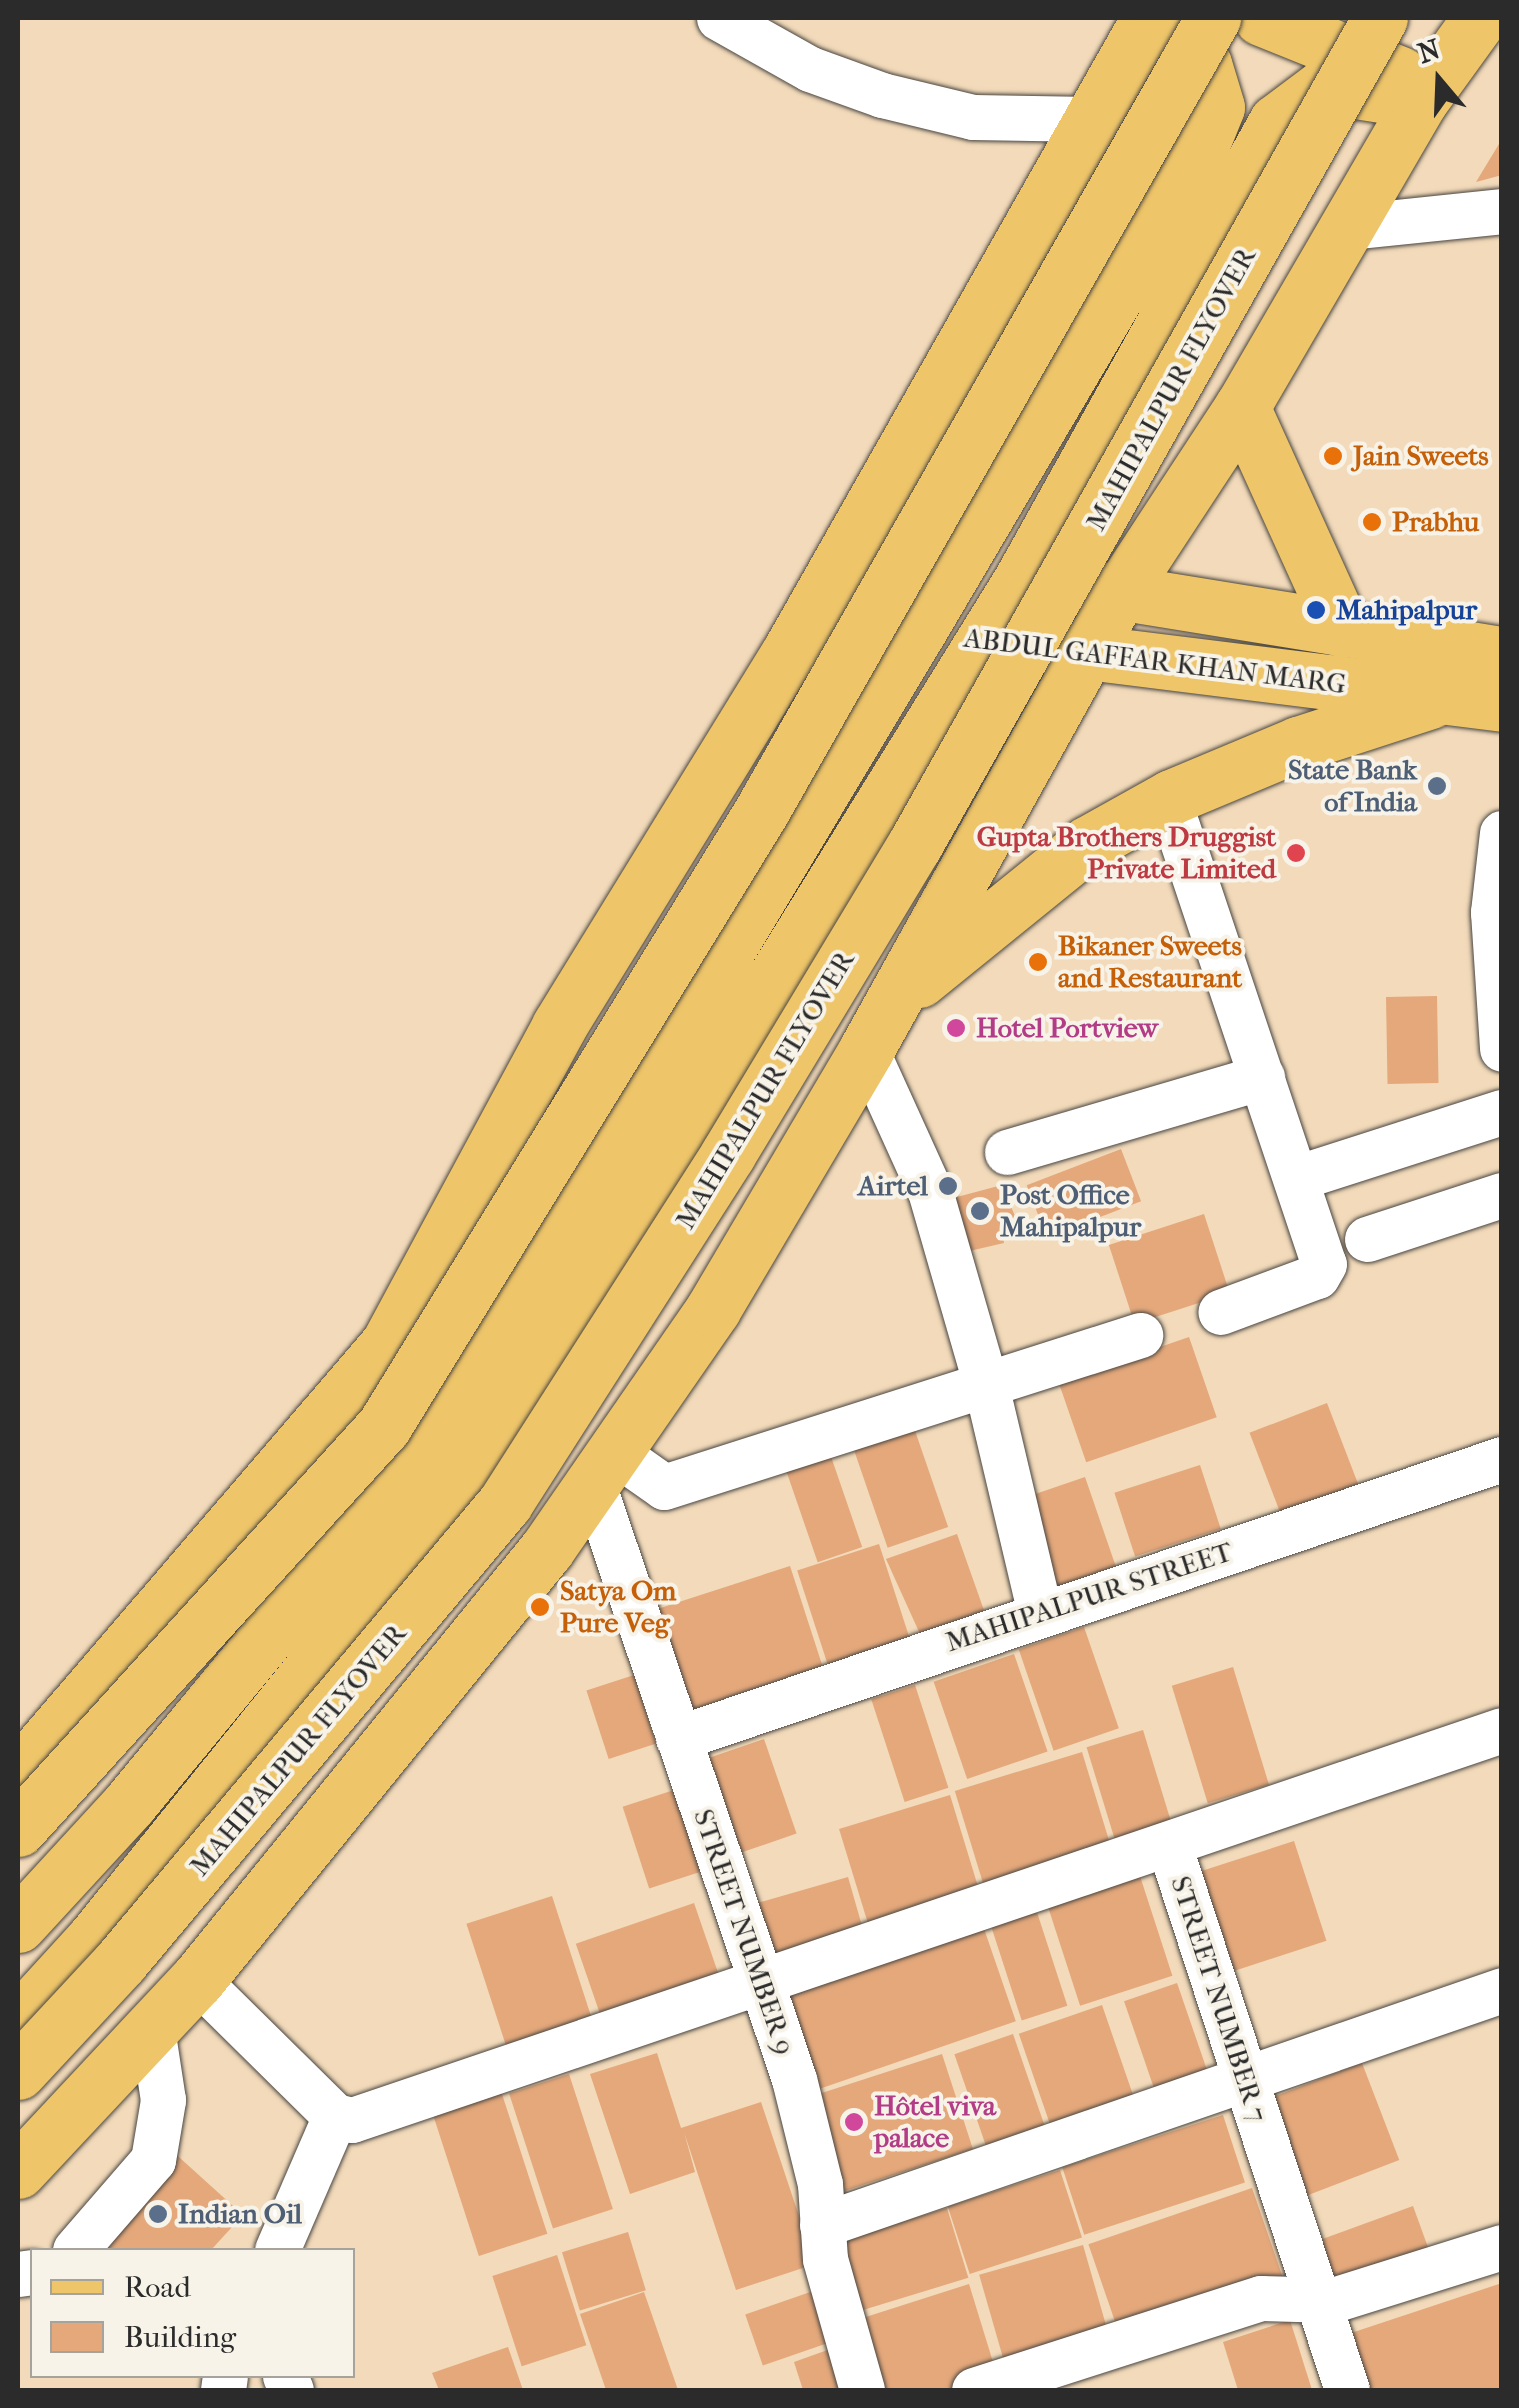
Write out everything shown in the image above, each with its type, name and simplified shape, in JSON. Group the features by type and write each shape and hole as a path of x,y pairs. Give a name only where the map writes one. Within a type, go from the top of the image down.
{"main road":[{"path":"18,1775 388,1344 558,1026 810,616 1149,18"},
{"path":"18,1925 130,1803 444,1422 918,632 1195,162 1217,107 1204,64 1161,18"},
{"path":"18,1830 384,1426 761,812 1213,18"},
{"path":"1261,18 1425,93"},
{"name":"MAHIPALPUR FLYOVER","path":"18,2072 121,1961 505,1503 728,1154 914,846 1380,18"},
{"path":"18,2171 197,1980 547,1549 713,1309 870,1044 1120,591 1242,407 1425,93 1480,18"},
{"path":"18,2022 106,1925 462,1483 1020,580 1276,122 1324,86 1425,93"},
{"path":"1242,407 1343,630"},
{"name":"ABDUL GAFFAR KHAN MARG","path":"840,561 1120,591 1502,654"},
{"name":"ABDUL GAFFAR KHAN MARG","path":"810,616 982,641 1090,651 1502,704"},
{"path":"870,1044 907,990 1087,844 1168,799 1298,744 1447,696"}],"street":[{"path":"719,18 810,70 882,95 974,117 1092,119"},
{"path":"1348,226 1502,211"},
{"path":"1168,799 1296,1178 1323,1271 1220,1312"},
{"path":"1502,834 1493,912 1502,1048"},
{"path":"870,1044 930,1191 986,1385 1040,1613"},
{"path":"1007,1152 1262,1078"},
{"path":"1296,1178 1502,1112"},
{"path":"1366,1238 1502,1195"},
{"path":"602,1466 664,1487 1140,1335"},
{"name":"MAHIPALPUR STREET","path":"678,1738 1502,1459"},
{"name":"STREET NUMBER 9","path":"602,1466 678,1738 762,1982 810,2138 833,2292 862,2390"},
{"path":"1169,1845 1502,1730"},
{"name":"STREET NUMBER 7","path":"334,2116 352,2120 1169,1845 1347,2390"},
{"path":"197,1980 334,2116 277,2248"},
{"path":"822,2225 1502,1990"},
{"path":"77,2248 153,2160 162,2100 152,2028"},
{"path":"974,2390 1270,2295 1319,2302 1502,2246"}],"building":[{"path":"1502,139 1502,175 1476,182"},
{"path":"1437,996 1439,1083 1388,1084 1386,997"},
{"path":"1121,1149 1141,1201 1047,1237 1027,1185"},
{"name":"Post Office Mahipalpur","path":"1002,1185 1017,1221 1001,1227 1004,1243 965,1252 942,1201"},
{"path":"1204,1214 1230,1293 1135,1324 1109,1245"},
{"path":"1189,1337 1217,1417 1086,1462 1059,1382"},
{"path":"1327,1403 1359,1487 1282,1517 1250,1433"},
{"path":"912,1422 948,1527 888,1548 851,1443"},
{"path":"826,1442 862,1547 818,1562 782,1457"},
{"path":"1200,1465 1221,1529 1135,1557 1114,1493"},
{"path":"1085,1477 1120,1577 1052,1600 1018,1500"},
{"path":"957,1534 986,1616 920,1634 886,1559"},
{"path":"879,1544 913,1650 832,1676 797,1571"},
{"path":"790,1566 825,1674 686,1720 651,1611"},
{"path":"1084,1627 1119,1728 1054,1751 1019,1649"},
{"path":"1014,1654 1048,1751 967,1779 934,1682"},
{"path":"1233,1667 1269,1785 1208,1803 1172,1686"},
{"path":"634,1675 656,1743 609,1759 586,1690"},
{"path":"915,1685 948,1788 905,1802 871,1699"},
{"path":"1143,1730 1176,1839 1120,1856 1087,1747"},
{"path":"764,1739 797,1834 733,1855 701,1761"},
{"path":"1082,1752 1114,1857 987,1896 955,1791"},
{"path":"674,1790 701,1872 649,1888 623,1807"},
{"path":"950,1795 982,1898 871,1932 839,1829"},
{"path":"1294,1841 1326,1941 1229,1972 1197,1873"},
{"path":"1139,1873 1172,1976 1080,2006 1047,1903"},
{"path":"848,1877 864,1934 763,1963 747,1906"},
{"path":"552,1896 593,2023 508,2051 466,1924"},
{"path":"694,1903 720,1980 602,2020 576,1944"},
{"path":"1034,1903 1067,2006 1022,2021 988,1918"},
{"path":"981,1920 1016,2021 813,2091 778,1990"},
{"path":"1177,1983 1209,2077 1156,2095 1124,2001"},
{"path":"1102,2005 1134,2099 1051,2127 1019,2034"},
{"path":"1013,2034 1045,2128 987,2148 954,2054"},
{"path":"657,2053 681,2128 761,2102 815,2264 736,2290 684,2132 695,2172 630,2194 590,2074"},
{"path":"942,2054 973,2149 839,2193 808,2098"},
{"path":"1362,2063 1399,2160 1301,2198 1264,2101"},
{"path":"569,2074 613,2209 553,2229 509,2093"},
{"path":"501,2091 547,2234 479,2256 433,2113"},
{"path":"1223,2115 1245,2183 1084,2235 1062,2167"},
{"path":"159,2139 243,2215 213,2248 60,2248"},
{"path":"1060,2170 1082,2238 970,2274 948,2206"},
{"path":"1252,2188 1284,2280 1120,2336 1088,2244"},
{"path":"1413,2206 1429,2250 1330,2286 1314,2242"},
{"path":"947,2208 968,2278 845,2316 824,2246"},
{"path":"628,2232 646,2290 580,2311 562,2252"},
{"path":"1083,2245 1109,2337 1006,2367 979,2275"},
{"path":"557,2255 586,2345 522,2366 492,2276"},
{"path":"1502,2283 1502,2390 1359,2390 1342,2336"},
{"path":"969,2284 997,2375 949,2390 869,2390 847,2323"},
{"path":"819,2289 837,2340 763,2365 745,2314"},
{"path":"644,2292 678,2390 606,2390 580,2314"},
{"path":"1290,2320 1312,2390 1238,2390 1223,2342"},
{"path":"508,2347 523,2390 439,2390 432,2373"},
{"path":"836,2347 848,2390 803,2390 794,2362"}],"place":[{"name":"Jain Sweets","path":"1333,456"},
{"name":"Prabhu","path":"1372,522"},
{"name":"Mahipalpur","path":"1316,610"},
{"name":"State Bank of India","path":"1437,786"},
{"name":"Gupta Brothers Druggist Private Limited","path":"1296,853"},
{"name":"Bikaner Sweets and Restaurant","path":"1038,962"},
{"name":"Hotel Portview","path":"956,1028"},
{"name":"Airtel","path":"948,1186"},
{"name":"Post Office Mahipalpur","path":"980,1211"},
{"name":"Satya Om Pure Veg","path":"540,1607"},
{"name":"Hôtel viva palace","path":"854,2122"},
{"name":"Indian Oil","path":"158,2214"}]}
